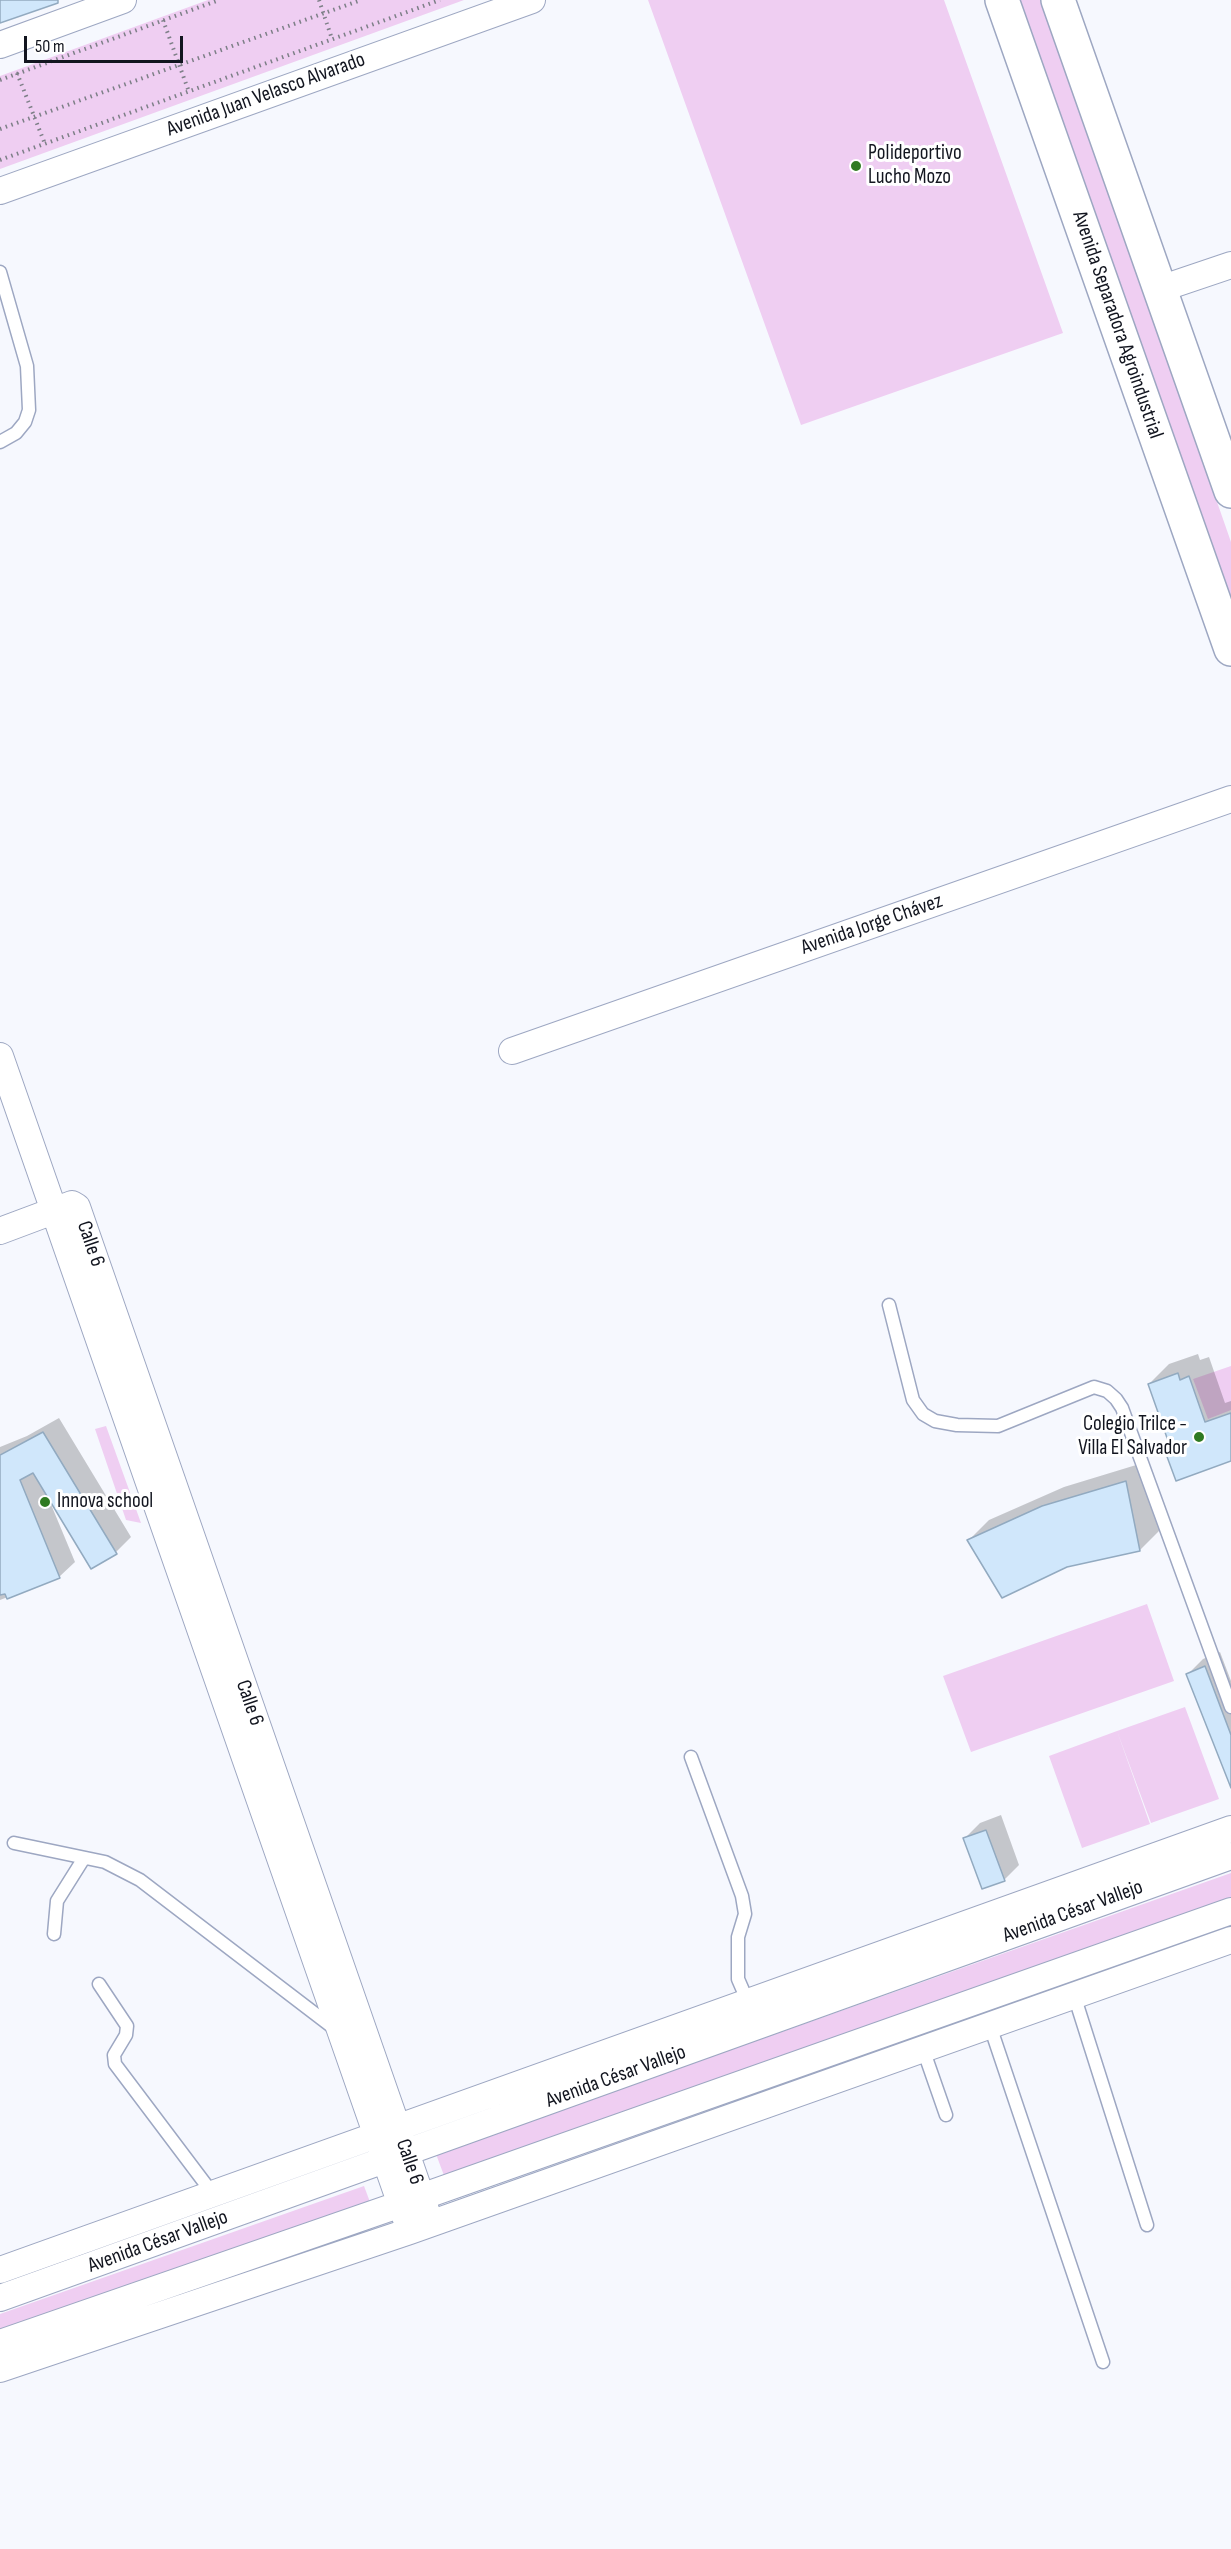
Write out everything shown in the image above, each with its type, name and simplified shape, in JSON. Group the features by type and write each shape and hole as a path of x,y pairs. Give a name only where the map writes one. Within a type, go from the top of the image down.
{"street":[{"path":"0,45 123,0"},
{"name":"Avenida Juan Velasco Alvarado","path":"0,191 532,0"},
{"name":"Avenida Separadora Agroindustrial","path":"1002,0 1231,649"},
{"path":"1058,0 1231,491"},
{"path":"1160,289 1231,265"},
{"name":"Avenida Jorge Chávez","path":"512,1051 1231,799"},
{"name":"Calle 6","path":"0,1056 53,1212 114,1352 420,2227"},
{"path":"0,1231 53,1212"},
{"name":"Avenida César Vallejo","path":"0,2298 748,2002 1231,1829"},
{"name":"Avenida César Vallejo","path":"0,2270 213,2194 391,2144 1231,1856"},
{"name":"Avenida César Vallejo","path":"0,2343 411,2201 1231,1911"},
{"path":"0,2369 420,2227 1231,1940"},
{"name":"Calle 6","path":"340,1996 341,2033 365,2070"}],"lane":[{"path":"0,272 27,366 29,410 25,422 16,433 0,442"},
{"path":"889,1305 913,1400 922,1414 935,1421 957,1425 998,1426 1094,1387 1107,1391 1116,1399 1122,1408 1231,1707"},
{"path":"691,1756 742,1896 745,1914 738,1937 738,1979 748,2002"},
{"path":"14,1843 105,1862 140,1880 341,2033"},
{"path":"54,1934 57,1901 84,1858"},
{"path":"99,1984 127,2026 126,2035 114,2055 115,2064 213,2194"},
{"path":"1074,1995 1147,2225"},
{"path":"990,2026 1103,2362"},
{"path":"923,2049 946,2115"}],"path":[{"path":"0,80 219,0"},
{"path":"319,0 332,39"},
{"path":"0,129 362,0"},
{"path":"0,160 440,0"},
{"path":"163,20 189,92"},
{"path":"18,73 45,144"}],"shaded area":[{"path":"208,0 464,0 0,169 0,76"},
{"name":"Polideportivo Lucho Mozo","path":"648,0 944,0 1063,333 801,425"},
{"path":"1020,0 1042,0 1231,542 1231,606"},
{"path":"1231,1366 1231,1410 1208,1419 1193,1379"},
{"path":"106,1426 141,1523 126,1520 95,1429"},
{"path":"1147,1604 1174,1681 971,1752 943,1676"},
{"path":"1185,1707 1219,1799 1151,1823 1117,1731"},
{"path":"1117,1731 1150,1824 1082,1848 1049,1756"},
{"path":"1231,1873 1231,1904 446,2181 436,2154"},
{"path":"364,2186 370,2202 0,2333 0,2314"}],"building":[{"path":"0,0 58,0 58,3 0,23"},
{"name":"Colegio Trilce - Villa El Salvador","path":"1178,1373 1180,1380 1189,1376 1205,1422 1231,1413 1231,1461 1176,1481 1166,1454 1172,1452 1148,1384"},
{"name":"Innova school","path":"43,1432 117,1554 91,1569 33,1473 20,1480 60,1578 7,1599 5,1594 0,1595 0,1455"},
{"path":"1126,1481 1140,1551 1067,1567 1002,1598 967,1540 1042,1506"},
{"path":"1205,1666 1231,1735 1231,1788 1186,1674"},
{"path":"986,1830 1005,1881 982,1889 963,1838"}],"place":[{"name":"Polideportivo Lucho Mozo","path":"856,166"},
{"name":"Colegio Trilce - Villa El Salvador","path":"1199,1437"},
{"name":"Innova school","path":"45,1502"}]}
